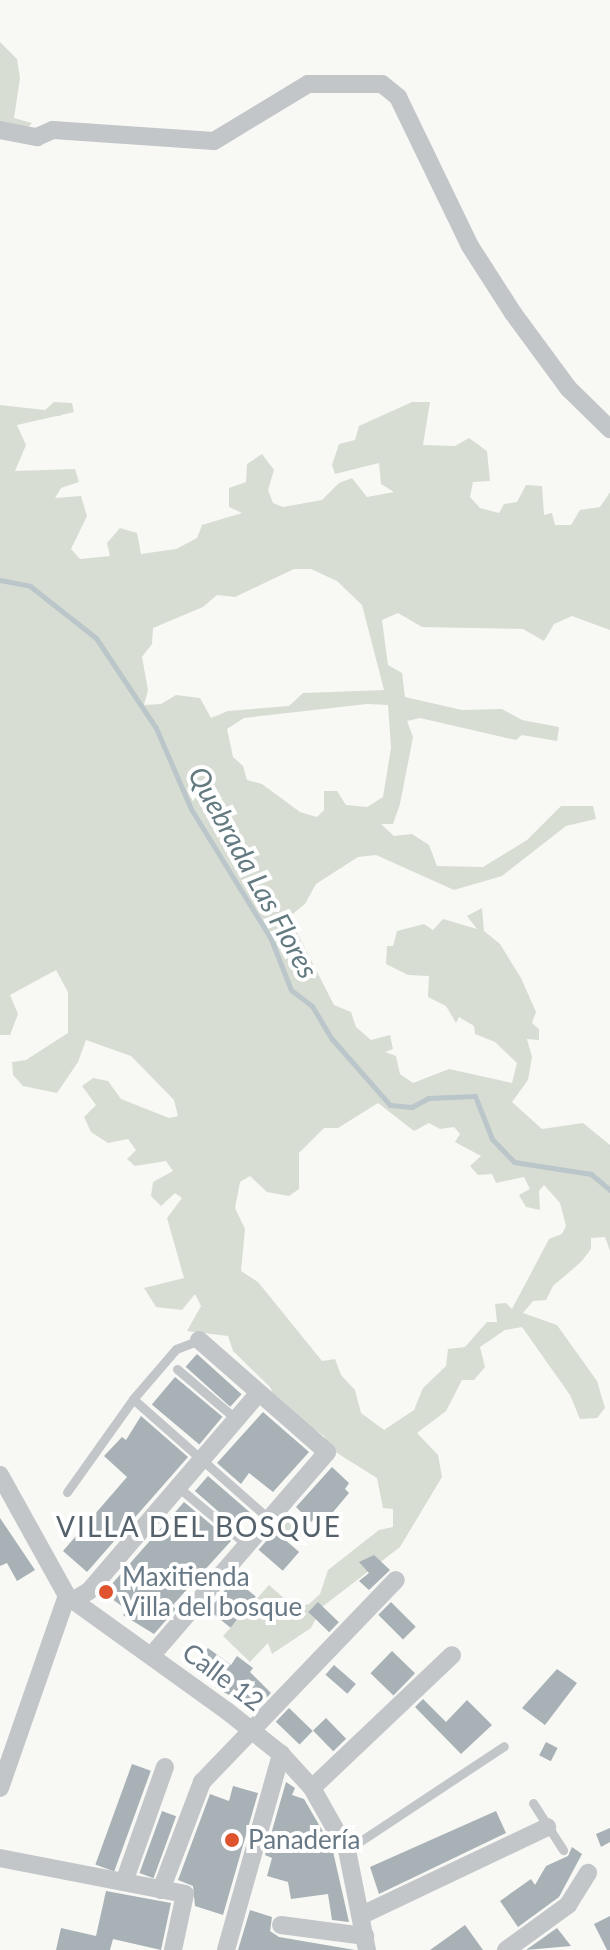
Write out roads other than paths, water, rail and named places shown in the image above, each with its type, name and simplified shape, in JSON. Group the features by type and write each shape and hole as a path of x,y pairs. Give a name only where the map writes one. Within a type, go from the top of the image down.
{"street":[{"path":"0,130 37,137 53,130 214,141 308,84 382,84 398,97 470,246 513,313 568,388 610,429"},
{"path":"152,1655 327,1452 199,1340"},
{"path":"0,1788 71,1598 89,1591 259,1393"},
{"name":"Calle 12","path":"0,1475 71,1598 253,1731 281,1754 312,1788 347,1850 366,1943"},
{"path":"161,1890 202,1782 396,1580"},
{"path":"312,1788 452,1655"},
{"path":"226,1950 281,1754"},
{"path":"124,1882 165,1767"},
{"path":"362,1915 547,1827"},
{"path":"0,1858 185,1894 173,1950"},
{"path":"506,1950 568,1905 588,1873"},
{"path":"281,1925 366,1943"}],"lane":[{"path":"67,1492 133,1399 176,1349 199,1340"},
{"path":"177,1369 236,1419"},
{"path":"133,1399 269,1519"},
{"path":"178,1487 246,1544"},
{"path":"347,1850 504,1746"},
{"path":"533,1803 563,1850"}],"waterway":[{"name":"Quebrada Las Flores","path":"0,580 30,586 96,638 156,728 191,809 271,939 291,990 312,1006 332,1039 390,1105 412,1107 428,1098 475,1096 492,1139 514,1162 591,1174 610,1190"}],"place":[{"name":"Maxitienda Villa del bosque","path":"106,1592"},
{"name":"Panadería","path":"232,1840"}],"district":[{"name":"VILLA DEL BOSQUE","path":"199,1526"}]}
